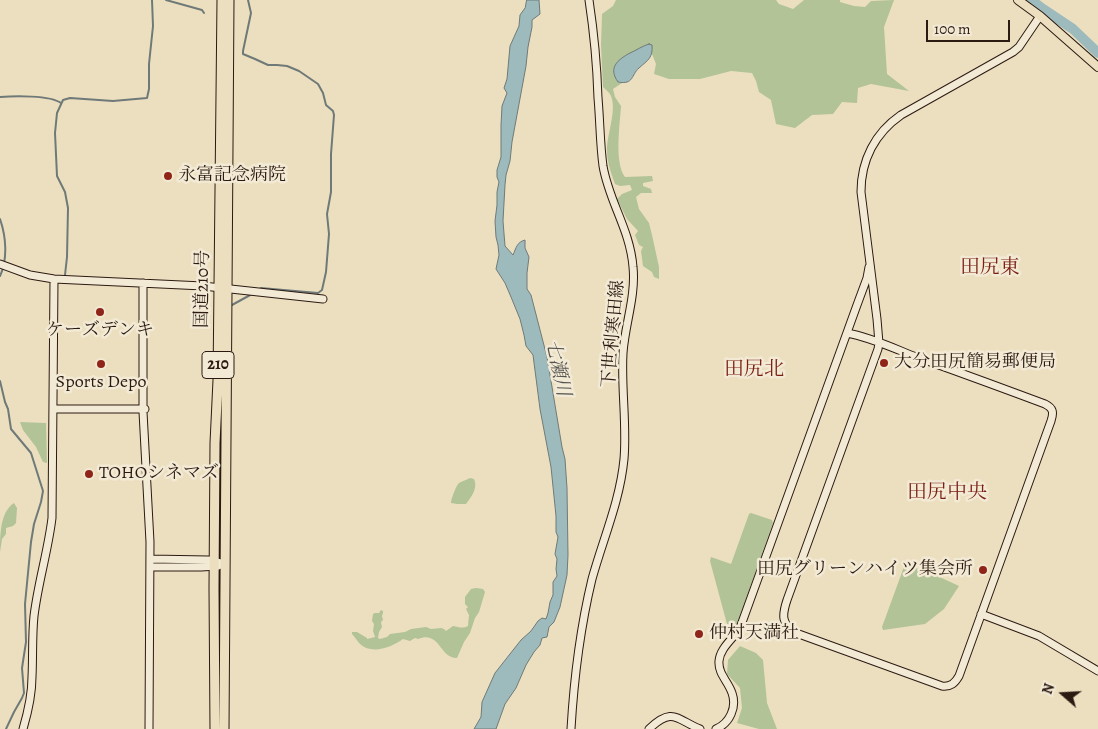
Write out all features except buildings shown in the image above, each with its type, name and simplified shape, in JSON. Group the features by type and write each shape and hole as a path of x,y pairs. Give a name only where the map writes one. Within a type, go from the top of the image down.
{"highway":[{"name":"国道210号","path":"222,0 224,729"},
{"name":"国道210号","path":"216,729 214,564 223,288 229,0"}],"main road":[{"path":"1018,0 1040,16 1098,67"}],"street":[{"name":"下世利寒田線","path":"571,729 575,675 585,612 622,476 624,445 623,360 625,334 634,284 630,246 622,220 609,190 603,167 595,43 589,0"},
{"path":"847,333 856,335 879,344 1045,404 1052,409 1051,421 959,676 952,684 945,686 796,633 788,628 783,614 879,344 862,197 862,180 866,160 877,138 886,127 901,115 1019,48 1040,16"},
{"path":"716,729 728,720 734,702 731,690 720,672 718,663 720,654 740,628 847,333 866,278 870,260"},
{"path":"0,264 30,275 54,279 223,288 323,299"},
{"path":"23,729 32,682 32,634 36,601 52,518 54,279"},
{"path":"145,283 144,409 152,563 153,729"},
{"path":"53,409 144,409"},
{"path":"152,563 225,564"},
{"path":"149,729 152,563"},
{"path":"981,614 1039,636 1098,672"},
{"path":"649,729 661,719 673,716 700,729"}],"green space":[{"path":"616,0 776,0 779,4 793,9 804,0 840,0 840,2 854,6 865,7 871,1 894,0 884,27 887,74 909,91 871,84 858,88 857,103 842,102 833,114 812,115 795,128 776,124 771,100 759,92 752,73 731,71 700,79 669,79 654,74 656,64 650,49 618,82 622,83 613,89 615,97 621,106 618,143 620,162 625,177 652,176 653,181 643,183 643,186 651,189 652,193 641,193 636,197 639,209 649,223 659,267 659,279 654,277 652,272 643,266 641,251 643,247 639,245 635,235 638,231 627,219 617,199 622,194 632,190 630,185 620,186 615,184 608,159 607,143 613,102 603,87 602,14 613,6"},
{"path":"20,422 46,423 47,463 43,462"},
{"path":"470,478 474,479 475,489 466,504 451,503 460,482"},
{"path":"14,503 17,508 16,523 6,528 0,552 3,518 9,507"},
{"path":"751,513 772,520 773,523 737,624 727,624 710,561 711,557 731,564"},
{"path":"905,564 959,586 944,609 925,624 883,630 882,627"},
{"path":"471,589 483,589 485,592 479,612 457,658 447,654 431,638 415,638 410,641 403,639 382,649 370,649 360,644 352,634 352,632 357,632 367,639 375,637 372,621 373,614 379,613 381,610 383,611 383,620 378,638 380,639 390,634 405,632 411,629 426,627 431,629 441,628 446,631 453,626 466,627 468,626 469,615 466,609 468,607 465,604 465,597"},
{"path":"740,646 756,653 763,660 767,703 777,729 759,729 737,723 742,708 740,688 727,674 728,660"}],"water":[{"path":"527,0 539,0 540,14 532,20 526,66 506,175 503,221 505,246 513,255 518,244 525,240 525,248 529,257 527,289 531,295 547,357 565,459 567,575 560,607 554,622 549,627 547,637 542,638 540,645 526,665 516,688 505,704 496,729 474,729 481,717 482,702 495,673 538,621 542,618 546,619 553,595 553,582 557,576 557,559 555,554 558,537 551,467 540,409 533,355 526,346 520,319 505,283 496,269 499,255 495,221 499,182 497,170 501,157 502,106 507,93 504,88 507,79 510,46 519,26 520,15 525,8"},
{"path":"649,44 652,45 652,53 636,71 632,79 623,83 618,82 614,73 615,65 630,53"}],"waterway":[{"path":"65,275 68,208 65,192 57,176 55,133 57,113 63,100 70,98 113,101 147,98 153,26 152,0"},
{"path":"166,0 202,10 204,13"},
{"path":"248,0 251,13 243,54 268,65 287,66 299,71 318,84 326,105 333,111 334,115 331,192 327,214 329,234 326,272 322,290 318,293 261,288 258,290"},
{"path":"1031,0 1073,29 1098,53"},
{"path":"0,97 41,97 61,103"},
{"path":"0,219 4,233 5,248 3,269 0,276"},
{"path":"232,305 252,294"},
{"path":"0,381 8,409 11,429 31,453 43,491 31,542 25,604 26,642 22,668 24,693 6,729"}],"place":[{"name":"永富記念病院","path":"168,176"},
{"name":"ケーズデンキ","path":"100,312"},
{"name":"大分田尻簡易郵便局","path":"884,363"},
{"name":"Sports Depo","path":"101,364"},
{"name":"TOHOシネマズ","path":"89,474"},
{"name":"田尻グリーンハイツ集会所","path":"983,570"},
{"name":"仲村天満社","path":"699,634"}],"district":[{"name":"田尻東","path":"990,268"},
{"name":"田尻北","path":"754,370"},
{"name":"田尻中央","path":"947,493"}],"water label":[{"name":"七瀬川","path":"557,368"}]}
